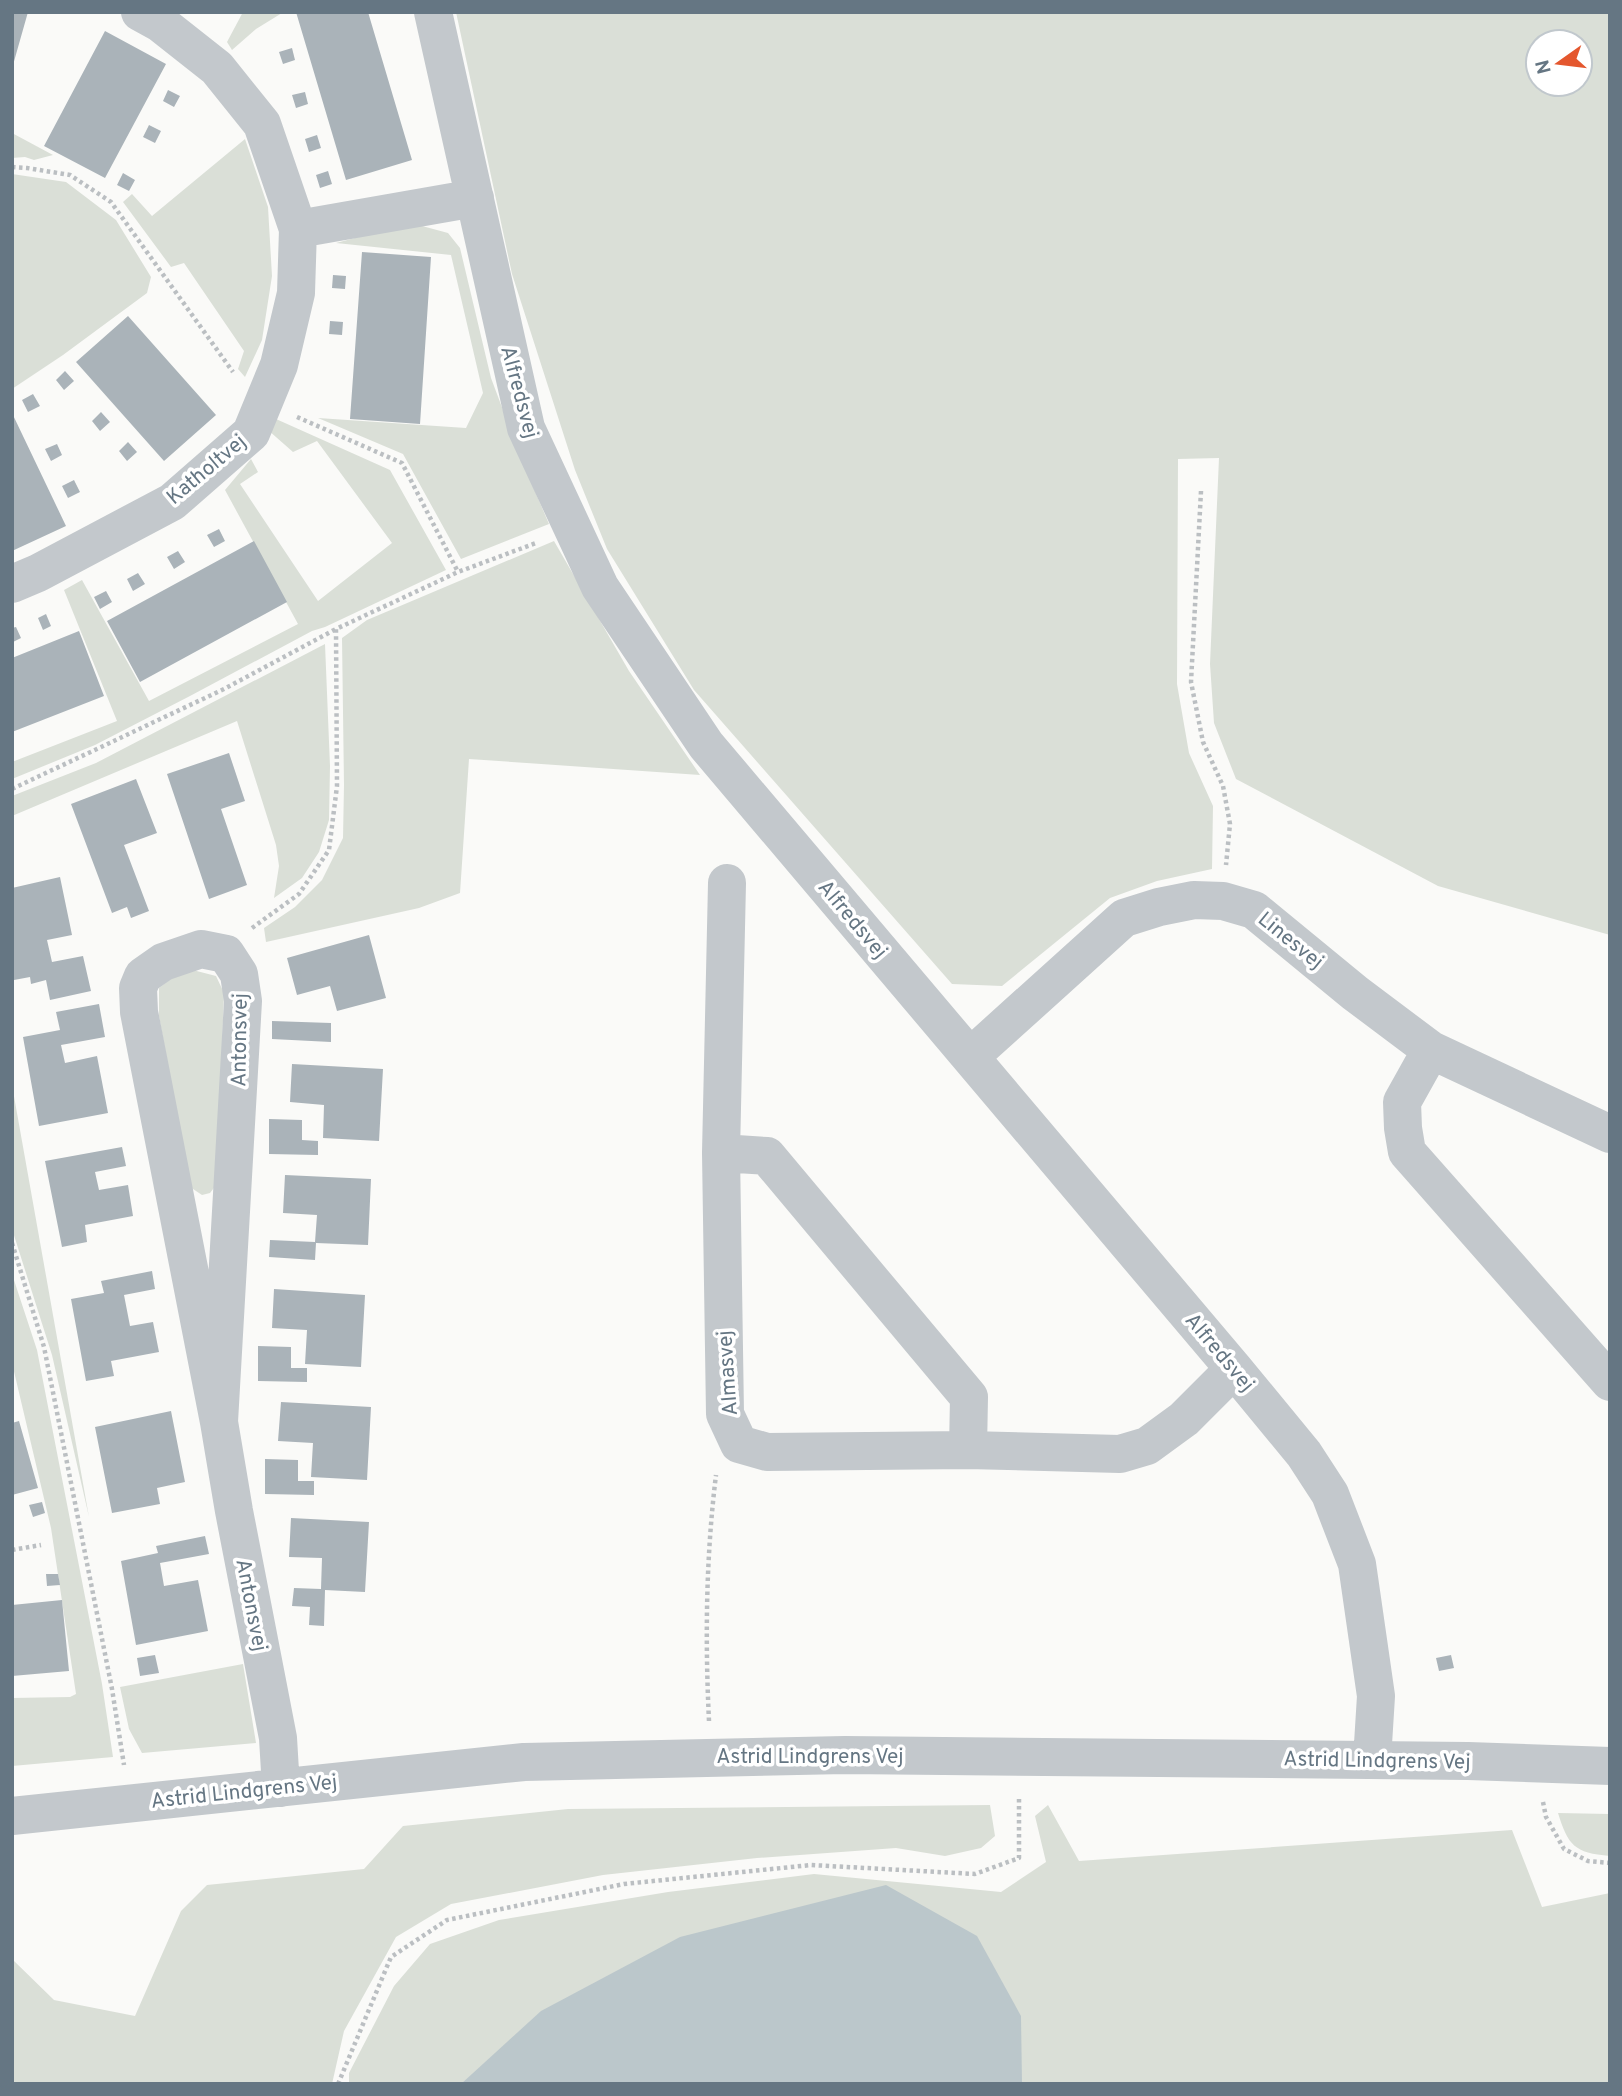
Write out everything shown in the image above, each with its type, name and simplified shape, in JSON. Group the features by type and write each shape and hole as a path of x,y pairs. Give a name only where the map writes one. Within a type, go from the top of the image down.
{"street":[{"name":"Katholtvej","path":"12,584 172,502 251,433 279,365 296,293 298,229 262,124 217,68 160,23 140,12"},
{"name":"Alfredsvej","path":"433,12 526,428 600,587 706,745 1234,1369 1304,1454 1331,1494 1357,1564 1376,1696 1372,1760"},
{"path":"298,229 475,198"},
{"name":"Almasvej","path":"727,883 721,1153 724,1414 738,1444 767,1452 968,1450 1120,1454 1147,1446 1184,1419 1234,1369"},
{"name":"Linesvej","path":"970,1057 1124,918 1159,906 1194,900 1223,901 1254,910 1355,993 1431,1050 1610,1134"},
{"name":"Antonsvej","path":"219,1422 243,1001 239,974 226,954 201,949 163,962 143,976 138,988 139,1012 278,1738 281,1788"},
{"path":"1431,1050 1402,1102 1407,1152 1610,1382"},
{"path":"721,1153 767,1156 969,1397 968,1450"},
{"name":"Astrid Lindgrens Vej","path":"12,1816 524,1762 845,1755 1468,1761 1610,1766"}],"path":[{"path":"1201,491 1191,682 1203,742 1223,786 1230,824 1223,901"},
{"path":"12,789 224,690 336,629 458,572 573,529"},
{"path":"226,954 255,925 299,894 328,850 337,786 336,629"},
{"path":"12,1243 44,1347 112,1689 124,1765"},
{"path":"710,1757 707,1689 709,1530 717,1468 738,1444"},
{"path":"12,1550 41,1545"},
{"path":"338,2084 391,1957 447,1920 624,1884 811,1864 975,1874 1019,1858 1018,1756"},
{"path":"1533,1764 1546,1817 1564,1850 1588,1861 1610,1863"}],"shaded area":[{"path":"243,12 282,13 256,29 232,50 227,42"},
{"path":"456,12 1610,12 1610,935 1438,886 1236,779 1214,723 1210,664 1219,458 1178,459 1177,684 1189,753 1213,806 1212,869 1157,881 1110,898 1002,986 952,984 694,690 607,549 575,470 512,274"},
{"path":"12,133 53,155 34,160 25,157 12,158"},
{"path":"245,139 268,207 272,276 262,340 245,377 238,369 244,351 184,263 171,267 123,202 132,194 152,216"},
{"path":"12,174 66,182 116,220 151,277 147,293 12,389"},
{"path":"411,223 448,233 460,248 491,378 549,524 461,559 403,454 318,418 466,428 483,393 451,255 336,243"},
{"path":"276,419 390,470 446,570 312,631 95,745 12,779 12,762 117,721 64,590 82,580 149,701 298,624 225,490 251,459 258,472 240,484 318,601 392,543 317,441 293,452 268,430"},
{"path":"554,541 629,671 700,775 469,759 460,893 419,908 266,942 264,928 295,907 322,880 343,838 342,638 367,620"},
{"path":"325,644 330,766 329,820 319,852 302,878 274,898 279,866 276,845 237,721 12,816 12,796 96,763"},
{"path":"185,968 216,976 224,993 217,1184 210,1193 202,1195 190,1187 159,1016 159,988"},
{"path":"12,1085 89,1517 52,1355 12,1229"},
{"path":"12,1274 37,1350 102,1684 113,1757 12,1766 12,1698 70,1697 76,1694 51,1528 12,1363"},
{"path":"243,1664 256,1743 142,1753 129,1729 120,1687"},
{"path":"990,1805 995,1836 981,1848 945,1856 896,1848 757,1858 603,1875 451,1904 396,1937 344,2031 332,2084 12,2084 12,1959 54,2000 135,2016 181,1911 207,1885 364,1869 403,1826 568,1809"},
{"path":"1048,1805 1079,1861 1512,1830 1542,1907 1610,1893 1610,2084 349,2084 349,2073 394,1986 430,1944 499,1920 668,1892 814,1874 1001,1892 1046,1862 1035,1816"},
{"path":"1558,1813 1610,1814 1610,1856 1580,1850 1569,1840"},
{"path":"886,1885 977,1936 1021,2016 1022,2084 461,2084 541,2011 680,1937"}],"building":[{"path":"12,12 28,12 13,65 12,64"},
{"path":"296,12 368,12 412,160 346,180"},
{"path":"105,31 166,64 105,178 44,146"},
{"path":"292,48 295,60 283,64 279,52"},
{"path":"168,90 180,96 174,107 163,101"},
{"path":"305,92 308,104 296,108 292,95"},
{"path":"149,125 161,131 155,143 143,137"},
{"path":"317,135 321,148 309,152 305,139"},
{"path":"328,171 332,184 320,188 316,175"},
{"path":"123,173 135,180 129,191 117,185"},
{"path":"362,252 431,257 420,424 350,419"},
{"path":"333,275 346,276 345,289 332,288"},
{"path":"128,316 216,415 164,461 76,362"},
{"path":"330,321 343,322 342,335 329,334"},
{"path":"65,371 74,381 64,390 56,380"},
{"path":"33,394 40,406 28,412 22,400"},
{"path":"101,412 110,422 100,431 92,421"},
{"path":"12,413 66,526 12,551"},
{"path":"128,442 137,452 127,461 119,451"},
{"path":"57,444 62,455 51,461 45,449"},
{"path":"74,480 80,492 68,498 62,486"},
{"path":"219,529 225,541 214,547 207,535"},
{"path":"254,541 287,602 140,682 107,621"},
{"path":"178,551 185,562 174,569 167,557"},
{"path":"138,573 145,584 133,591 127,579"},
{"path":"106,591 112,602 100,609 94,597"},
{"path":"46,614 51,626 43,630 38,618"},
{"path":"16,627 21,638 13,642 12,628"},
{"path":"79,631 104,696 12,732 12,658"},
{"path":"229,753 245,801 221,809 247,885 209,899 167,774"},
{"path":"136,779 157,833 124,845 149,911 131,918 127,907 112,913 71,804"},
{"path":"60,877 72,935 47,940 52,962 83,956 91,991 50,1000 46,980 31,984 30,977 14,980 12,888"},
{"path":"369,935 386,998 337,1011 330,986 297,995 287,958"},
{"path":"99,1004 105,1037 61,1045 65,1063 97,1056 108,1113 39,1126 23,1037 60,1030 56,1012"},
{"path":"272,1021 331,1023 331,1042 272,1039"},
{"path":"292,1064 383,1069 379,1141 323,1138 324,1105 290,1102"},
{"path":"269,1119 302,1120 302,1140 318,1141 318,1155 269,1154"},
{"path":"122,1147 126,1166 95,1172 99,1190 128,1185 133,1216 85,1225 87,1242 62,1247 45,1161"},
{"path":"285,1175 371,1179 368,1245 316,1243 315,1260 269,1257 270,1240 315,1242 317,1215 283,1213"},
{"path":"152,1271 155,1289 124,1295 130,1326 153,1322 159,1352 111,1361 114,1376 86,1381 71,1299 104,1293 101,1281"},
{"path":"274,1289 365,1295 361,1367 305,1364 307,1330 272,1328"},
{"path":"258,1346 291,1347 291,1368 307,1368 307,1382 258,1381"},
{"path":"281,1402 371,1407 367,1480 311,1477 313,1443 278,1441"},
{"path":"171,1411 185,1482 157,1488 160,1504 112,1513 95,1427"},
{"path":"19,1421 38,1488 12,1495 12,1423"},
{"path":"265,1459 298,1460 298,1481 314,1481 314,1495 265,1494"},
{"path":"42,1502 45,1513 33,1517 29,1505"},
{"path":"291,1518 369,1522 365,1592 325,1590 324,1626 309,1625 310,1607 292,1606 294,1588 321,1589 322,1558 289,1557"},
{"path":"205,1536 209,1554 160,1563 164,1586 198,1580 208,1631 136,1645 121,1561 158,1553 156,1546"},
{"path":"46,1574 58,1574 60,1585 47,1586"},
{"path":"62,1600 69,1671 12,1676 12,1605"},
{"path":"155,1655 159,1673 140,1676 137,1658"},
{"path":"1451,1655 1454,1668 1439,1671 1436,1658"}]}
